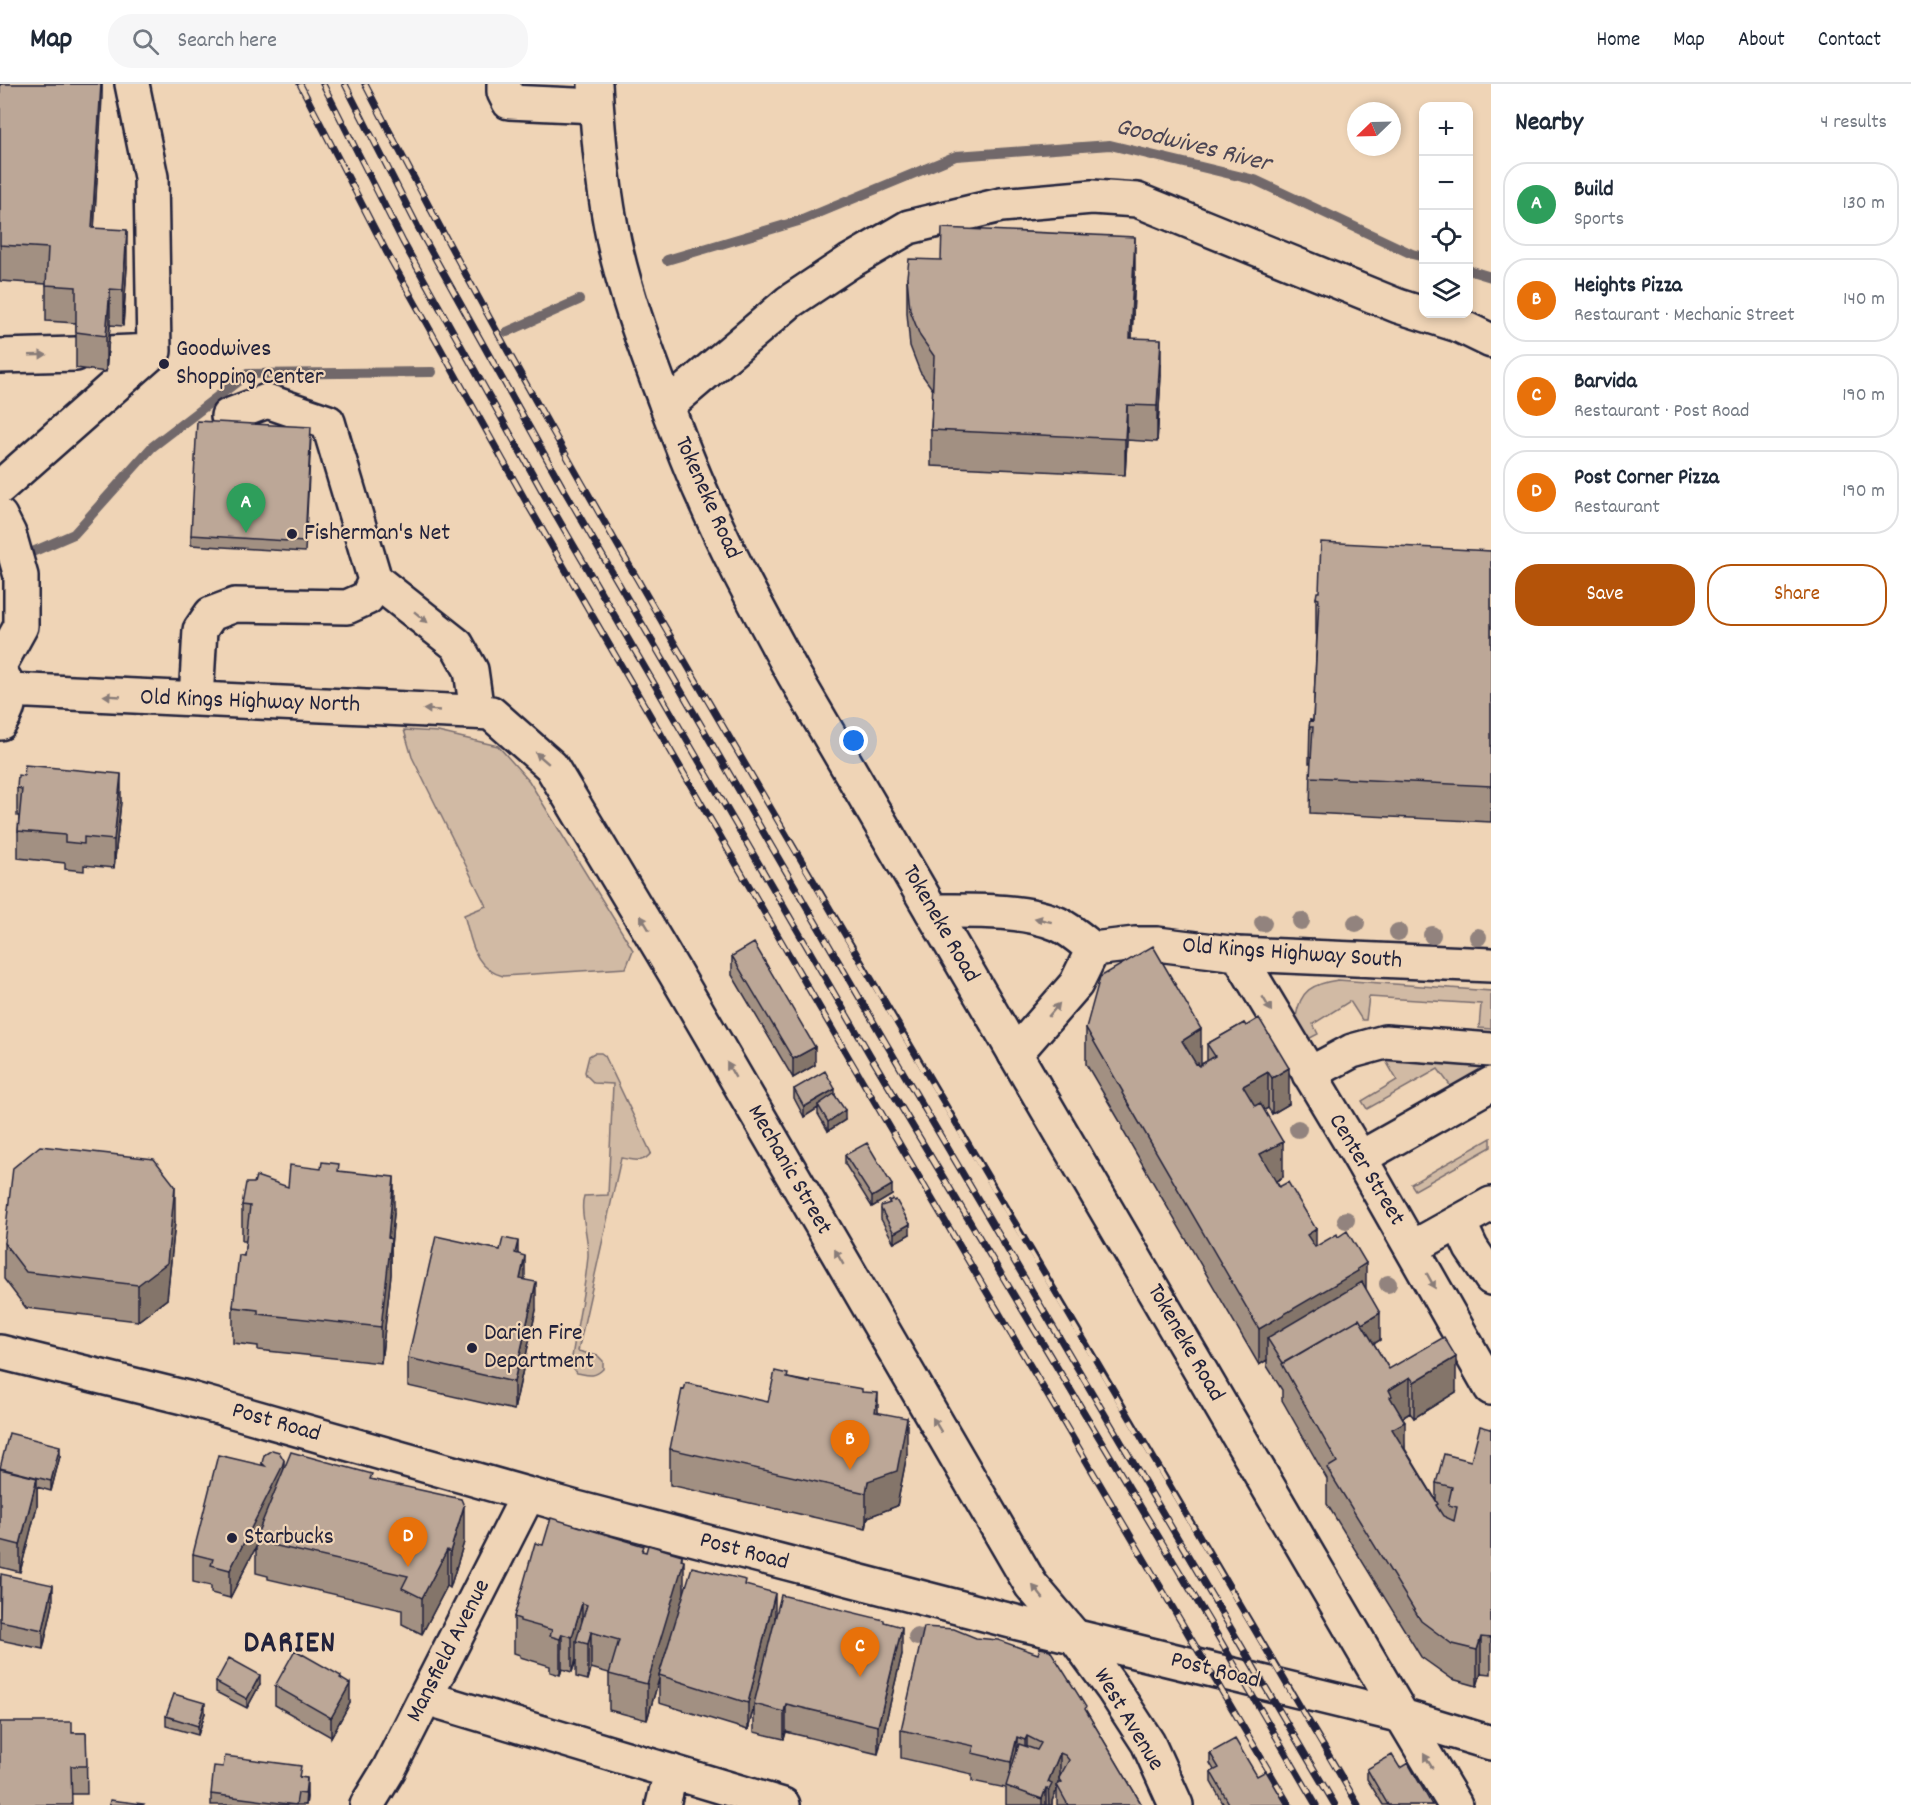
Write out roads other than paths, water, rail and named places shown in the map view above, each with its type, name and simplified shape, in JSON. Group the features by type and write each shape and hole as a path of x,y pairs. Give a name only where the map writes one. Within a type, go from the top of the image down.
{"main road":[{"path":"0,487 154,351 151,177 132,84"},
{"path":"504,84 504,92 509,102 595,95"},
{"name":"Tokeneke Road","path":"595,95 604,190 615,244 647,354 703,496 749,591 794,675 1455,1805"},
{"path":"667,406 789,302 849,262 909,227 1001,205 1092,197 1137,200 1398,306 1458,325 1491,341"},
{"path":"0,356 154,351"},
{"path":"228,416 267,401 328,422 375,580 457,645 471,670 484,712"},
{"path":"0,723 10,702 3,676 21,626 21,576 4,525"},
{"path":"196,699 200,630 211,614 235,605 346,607 367,598 375,580"},
{"name":"Old Kings Highway North","path":"3,676 196,699 484,712"},
{"name":"Mechanic Street","path":"484,712 551,766 675,973 1031,1585 1075,1637"},
{"path":"932,911 996,912 1043,919 1060,925 1093,948 1076,984 1015,1053"},
{"name":"Old Kings Highway South","path":"1093,948 1157,944 1238,954 1491,965"},
{"name":"Center Street","path":"1238,954 1360,1158 1491,1388"},
{"path":"1309,1074 1352,1051 1385,1042 1491,1050"},
{"path":"1360,1158 1491,1084"},
{"path":"1412,1248 1491,1204"},
{"path":"1459,1222 1471,1248 1491,1278"},
{"name":"Post Road","path":"0,1352 187,1398 528,1495 1075,1637 1402,1716 1491,1743"},
{"name":"Mansfield Avenue","path":"367,1805 426,1698 528,1495"},
{"name":"West Avenue","path":"1075,1637 1113,1689 1148,1743 1176,1805"},
{"path":"426,1698 783,1805"},
{"path":"663,1805 672,1771"}],"waterway":[{"name":"Goodwives River","path":"667,260 802,220 956,156 1110,145 1255,180 1419,256"},
{"name":"Goodwives River","path":"1473,272 1491,277"},
{"name":"Goodwives River","path":"507,332 579,300"},
{"name":"Goodwives River","path":"0,566 74,534 152,447 247,374 432,372"}],"railway":[{"path":"300,84 386,251 528,505 853,1065 1289,1805"},
{"path":"323,84 403,242 545,496 870,1055 1209,1621 1316,1805"},
{"path":"345,84 421,233 562,486 887,1045 1335,1805"},
{"path":"365,84 462,267 614,538 989,1182 1358,1805"}],"place":[{"name":"Goodwives Shopping Center","path":"164,364"},
{"name":"Build","path":"246,533"},
{"name":"Fisherman's Net","path":"292,534"},
{"name":"Darien Fire Department","path":"472,1348"},
{"name":"Heights Pizza","path":"850,1470"},
{"name":"Starbucks","path":"232,1538"},
{"name":"Post Corner Pizza","path":"408,1567"},
{"name":"Barvida","path":"860,1677"}],"district":[{"name":"DARIEN","path":"290,1645"}]}
